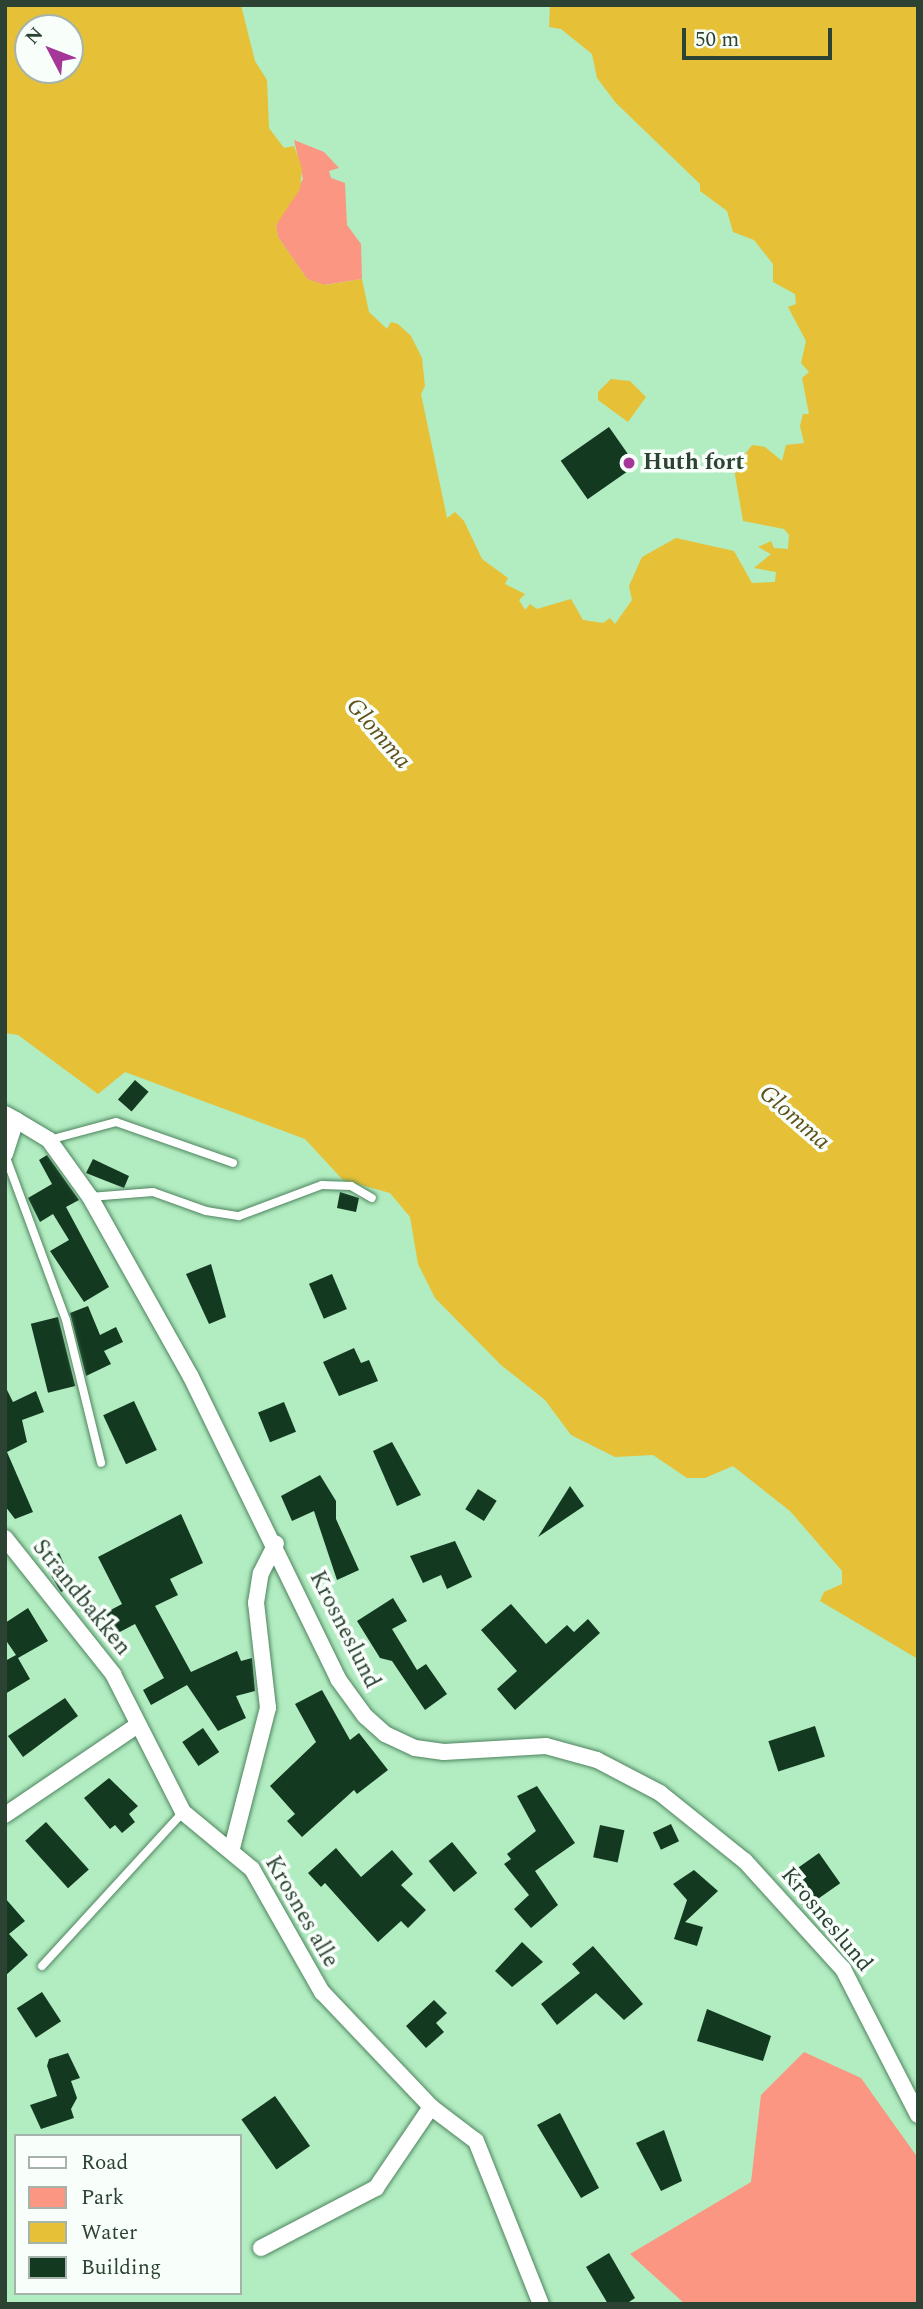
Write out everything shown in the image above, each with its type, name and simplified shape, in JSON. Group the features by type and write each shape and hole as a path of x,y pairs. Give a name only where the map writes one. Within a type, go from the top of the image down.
{"street":[{"name":"Krosneslund","path":"11,1117 49,1140 90,1197 276,1544 338,1679 385,1734 434,1751 546,1746 597,1760 660,1793 745,1861 843,1969 918,2115"},
{"path":"5,1155 11,1117"},
{"name":"Strandbakken","path":"5,1538 106,1664 183,1812 232,1847"},
{"name":"Krosnes alle","path":"276,1544 261,1573 256,1603 268,1708 232,1847 266,1890 322,1992 431,2107 463,2128 485,2153 541,2304"},
{"path":"5,1815 138,1725"},
{"path":"261,2248 376,2188 431,2107"}],"lane":[{"path":"49,1140 116,1122 233,1163"},
{"path":"5,1155 66,1320 101,1463"},
{"path":"90,1197 153,1192 206,1211 239,1216 321,1185 351,1186 372,1198"},
{"path":"41,1966 183,1812"}],"green space":[{"path":"294,140 324,152 339,168 329,171 331,178 345,183 347,225 361,244 362,279 324,285 307,279 278,237 276,225 303,179"},
{"path":"804,2052 861,2078 918,2158 918,2304 685,2304 630,2254 751,2182 761,2095"}],"water":[{"name":"Glomma","path":"5,5 241,5 255,61 267,80 269,128 284,148 294,146 302,168 300,189 276,225 278,237 307,279 325,285 362,279 369,312 387,329 391,322 398,324 411,336 422,358 425,386 421,394 447,518 455,512 464,521 482,559 508,578 505,584 525,594 519,600 525,610 530,604 537,609 571,599 583,620 603,623 610,618 615,624 632,600 629,586 642,557 676,538 734,551 752,583 775,582 776,572 754,568 771,554 758,547 771,541 774,548 788,549 789,535 784,529 743,521 734,469 752,445 765,447 782,461 786,445 804,443 800,426 803,414 809,414 802,378 809,372 801,363 806,341 788,307 796,304 795,294 773,282 773,264 754,240 733,232 727,211 700,191 700,184 616,103 597,78 592,54 561,29 549,27 550,5 918,5 918,1659 820,1601 824,1592 842,1584 842,1571 790,1511 733,1466 705,1478 687,1478 653,1455 615,1457 571,1435 545,1400 501,1365 435,1298 418,1264 410,1217 390,1193 343,1180 305,1139 125,1072 98,1094 18,1035 5,1033"},
{"path":"611,379 630,381 646,397 628,422 598,400 598,392"}],"building":[{"path":"609,427 636,466 588,499 561,461"},
{"path":"135,1080 149,1092 132,1111 118,1100"},
{"path":"47,1155 79,1200 66,1207 109,1287 84,1302 50,1251 69,1240 53,1214 40,1222 28,1198 52,1184 39,1160"},
{"path":"93,1159 129,1176 124,1188 86,1173"},
{"path":"340,1192 359,1198 356,1212 337,1208"},
{"path":"211,1264 226,1317 209,1324 186,1274"},
{"path":"332,1274 347,1309 324,1319 309,1284"},
{"path":"88,1306 100,1335 116,1327 123,1342 104,1351 111,1364 86,1376 70,1313"},
{"path":"58,1317 75,1386 48,1393 31,1324"},
{"path":"354,1348 361,1363 369,1360 378,1381 339,1396 323,1362"},
{"path":"5,1386 13,1402 36,1391 44,1412 22,1420 27,1442 7,1452 33,1512 15,1519 5,1506"},
{"path":"134,1401 157,1450 126,1464 103,1415"},
{"path":"284,1402 296,1432 270,1442 258,1412"},
{"path":"392,1442 421,1495 397,1506 373,1451"},
{"path":"320,1475 336,1501 336,1519 359,1570 337,1580 314,1511 292,1521 281,1496"},
{"path":"570,1486 584,1506 538,1537"},
{"path":"478,1489 497,1501 484,1521 465,1509"},
{"path":"181,1514 203,1563 170,1579 178,1595 155,1606 191,1672 237,1651 241,1661 252,1658 255,1691 236,1696 246,1718 218,1731 187,1685 151,1705 143,1690 164,1678 135,1624 116,1634 105,1613 122,1604 98,1557"},
{"path":"455,1541 472,1577 447,1589 441,1575 423,1583 410,1556"},
{"path":"59,1553 74,1586 61,1592 42,1561"},
{"path":"393,1598 407,1621 392,1629 417,1670 426,1664 447,1694 425,1710 392,1661 380,1658 357,1621"},
{"path":"511,1604 546,1644 567,1625 574,1632 588,1619 600,1633 515,1710 497,1689 517,1671 481,1630"},
{"path":"28,1608 48,1641 18,1658 30,1679 5,1694 5,1661 16,1655 5,1639 5,1623"},
{"path":"322,1690 350,1740 359,1733 388,1770 357,1794 354,1790 302,1837 287,1821 295,1814 270,1786 316,1742 295,1704"},
{"path":"65,1698 78,1716 23,1757 8,1736"},
{"path":"815,1726 825,1756 778,1772 768,1741"},
{"path":"203,1728 219,1752 198,1766 182,1742"},
{"path":"109,1778 138,1806 129,1814 135,1822 122,1833 115,1825 110,1829 84,1798"},
{"path":"537,1786 575,1843 535,1871 558,1905 531,1928 514,1909 529,1895 504,1864 511,1859 507,1854 536,1831 517,1796"},
{"path":"46,1822 89,1870 68,1888 25,1841"},
{"path":"671,1824 679,1841 661,1850 653,1832"},
{"path":"600,1825 624,1830 618,1862 593,1857"},
{"path":"452,1842 477,1873 454,1892 429,1861"},
{"path":"336,1848 361,1877 392,1850 413,1874 401,1885 426,1910 408,1928 401,1921 378,1942 325,1883 321,1887 308,1873"},
{"path":"819,1853 840,1883 805,1908 784,1878"},
{"path":"694,1870 718,1891 685,1922 703,1927 697,1946 674,1939 687,1900 673,1884"},
{"path":"5,1898 25,1921 9,1934 28,1955 5,1976"},
{"path":"522,1942 543,1962 512,1987 495,1971"},
{"path":"593,1946 643,2004 624,2020 596,1993 557,2025 541,2004 580,1973 572,1964"},
{"path":"42,1992 61,2021 36,2038 17,2008"},
{"path":"434,2000 447,2013 436,2023 444,2032 426,2048 406,2026"},
{"path":"707,2009 771,2036 763,2061 697,2041"},
{"path":"68,2053 80,2078 71,2081 77,2098 71,2109 74,2118 41,2129 30,2105 57,2096 47,2066 49,2059"},
{"path":"275,2096 310,2146 276,2169 241,2120"},
{"path":"560,2113 599,2188 581,2198 537,2125"},
{"path":"664,2130 682,2181 661,2191 636,2143"},
{"path":"609,2253 635,2298 626,2304 608,2304 586,2267"}],"place":[{"name":"Huth fort","path":"629,463"}]}
